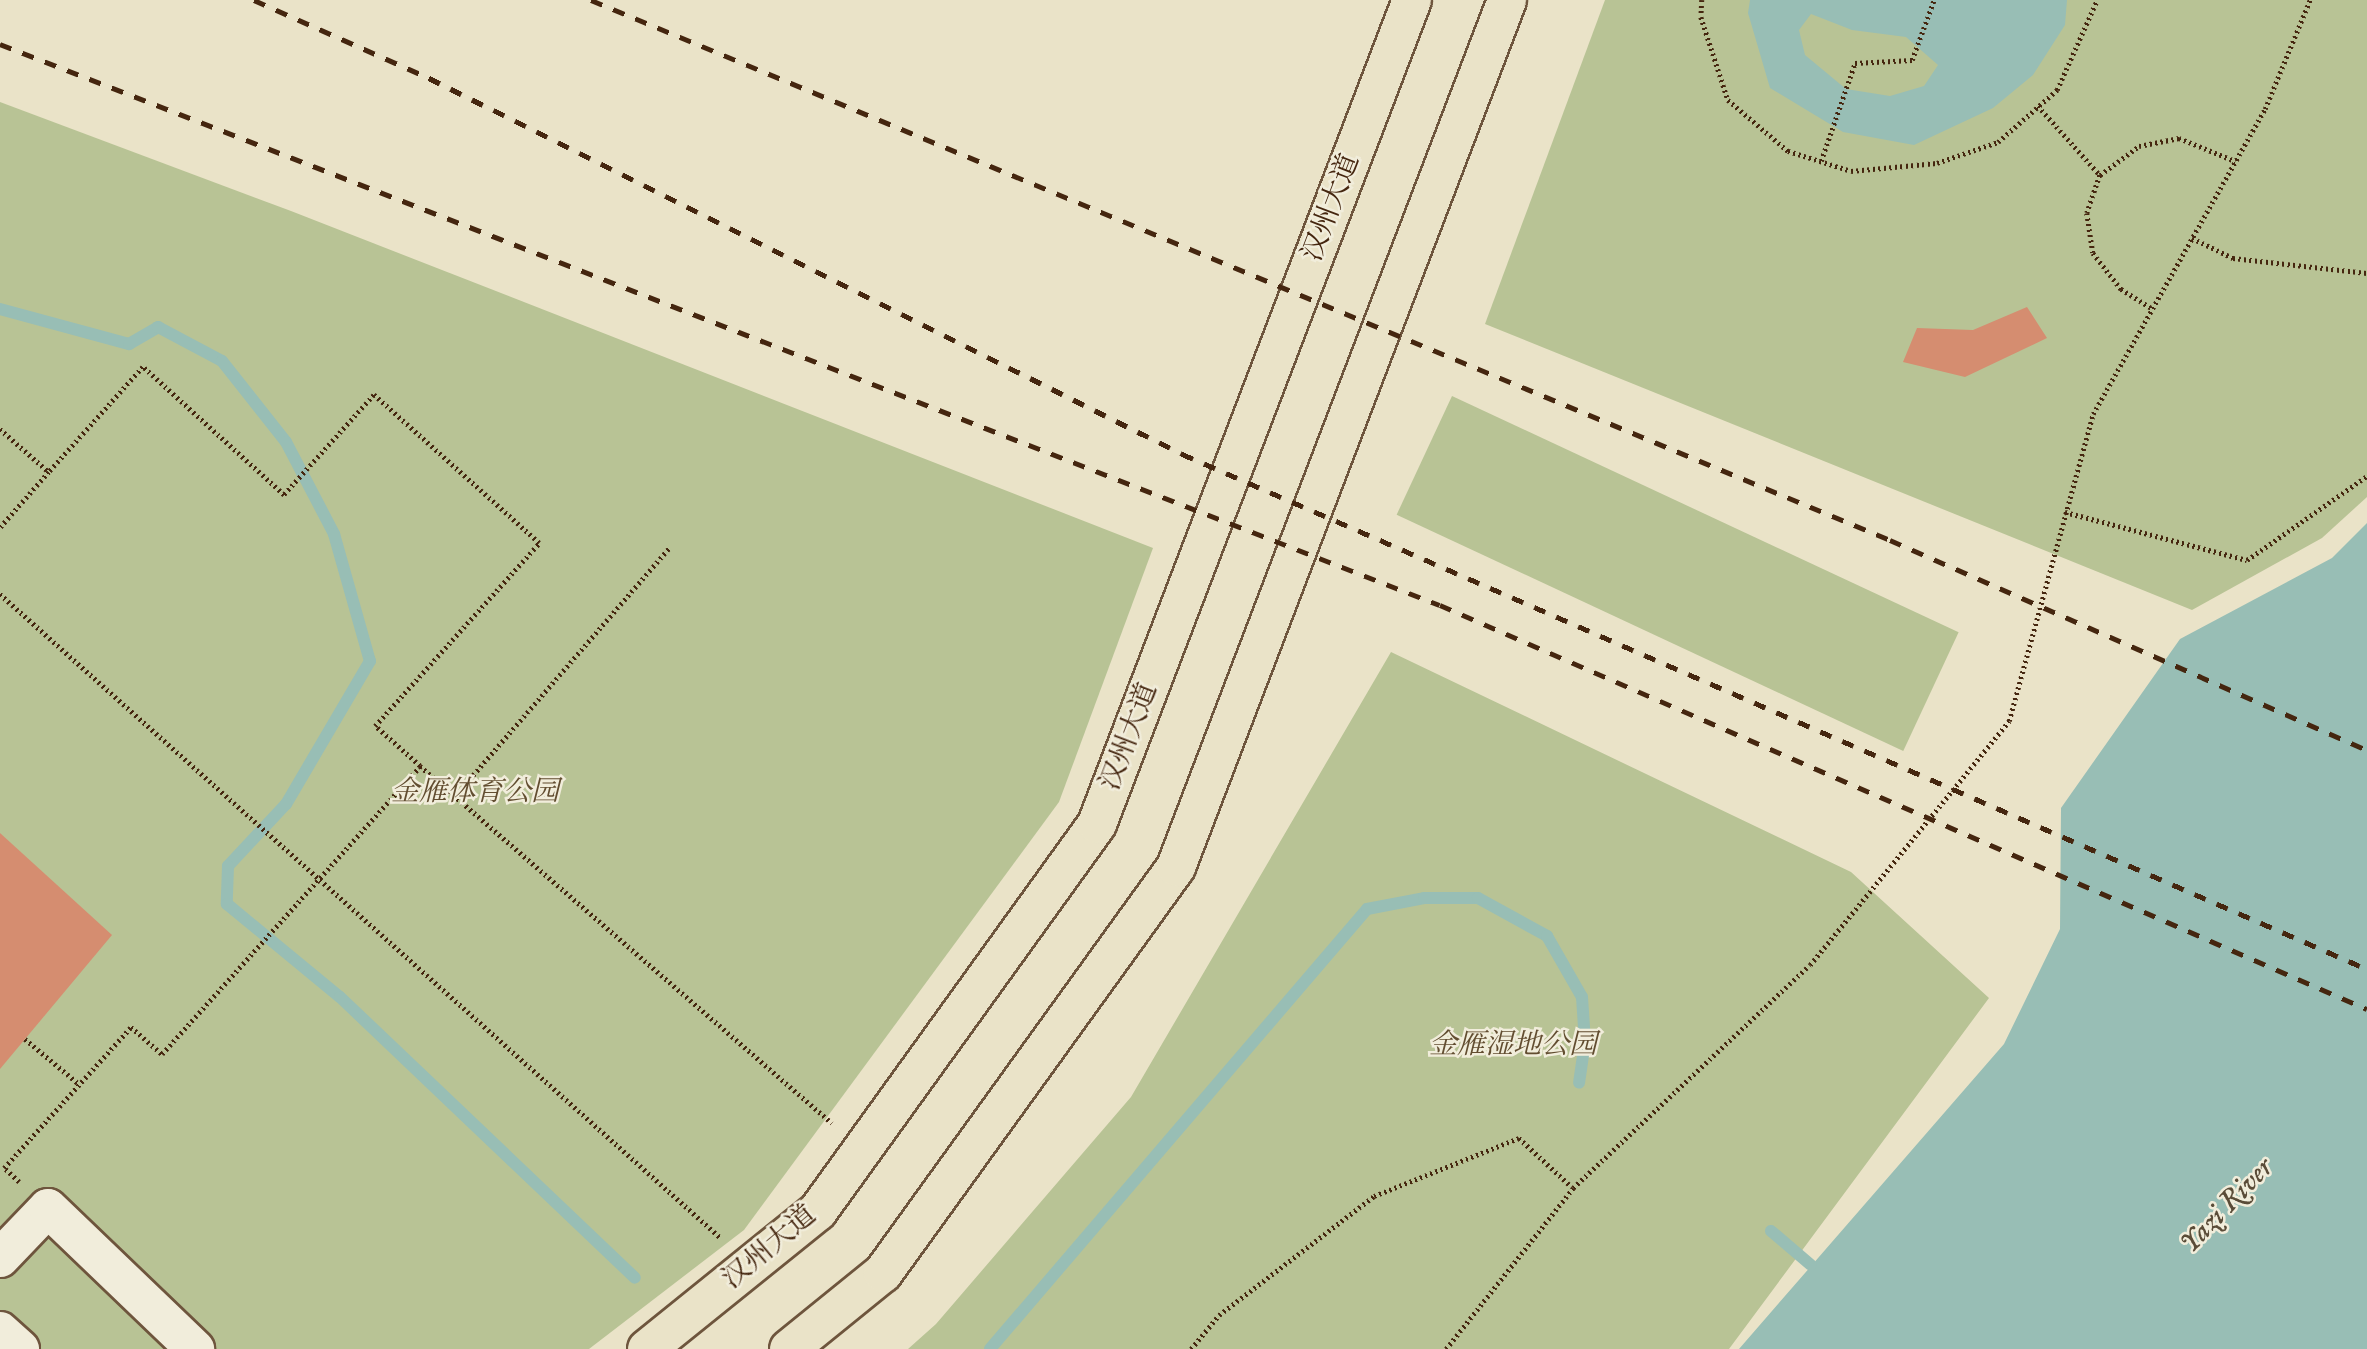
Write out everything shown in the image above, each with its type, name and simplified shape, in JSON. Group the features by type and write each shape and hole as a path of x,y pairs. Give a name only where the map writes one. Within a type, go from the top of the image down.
{"main road":[{"name":"汉州大道","path":"648,1349 818,1211 1097,824 1412,0"},
{"path":"789,1349 883,1273 1176,867 1507,0"}],"lane":[{"path":"0,1258 48,1208 195,1349"},
{"path":"0,1331 20,1349"}],"path":[{"path":"1702,0 1701,17 1728,100 1788,151 1852,171 1937,163 1998,142 2057,90 2097,0"},
{"path":"1821,161 1855,63 1912,60 1934,0"},
{"path":"1446,1349 1573,1188 1810,965 2009,721 2092,414 2265,109 2310,0"},
{"path":"2038,106 2101,174"},
{"path":"2152,308 2121,289 2093,253 2087,213 2101,174 2139,146 2179,138 2235,161"},
{"path":"2192,238 2233,258 2367,273"},
{"path":"0,528 143,368 284,495 374,395 539,543 375,726 862,1149"},
{"path":"0,429 49,472"},
{"path":"2066,512 2247,560 2367,476"},
{"path":"455,796 670,547"},
{"path":"0,594 752,1264"},
{"path":"48,1208 4,1168 131,1027 162,1054 420,766"},
{"path":"25,1039 79,1084"},
{"path":"1191,1349 1219,1315 1374,1196 1519,1138 1573,1188"}],"green space":[{"path":"1605,0 2367,0 2367,497 2322,538 2192,610 1485,324"},
{"name":"金雁体育公园","path":"0,102 291,211 1153,548 1059,802 744,1230 589,1349 0,1349"},
{"path":"1452,396 1959,632 1903,751 1397,515"},
{"name":"金雁湿地公园","path":"1391,652 1851,872 1989,998 1729,1349 908,1349 936,1324 1131,1097"}],"water":[{"path":"1750,0 2067,0 2065,25 2033,75 1993,108 1914,145 1843,132 1770,88 1748,13","holes":["1811,14 1852,30 1906,37 1938,65 1924,86 1890,96 1846,89 1805,55 1799,30"]},
{"name":"Yazi River","path":"2367,523 2367,1349 1739,1349 2004,1044 2060,929 2061,808 2180,639 2332,558"}],"building":[{"path":"2027,307 2047,338 1965,377 1903,362 1917,328 1973,330"},
{"path":"0,833 112,935 0,1069"}],"waterway":[{"path":"0,309 129,344 158,327 222,361 286,442 334,534 370,661 286,804 228,866 227,904 340,997 635,1278"},
{"path":"990,1349 1367,909 1424,898 1478,898 1547,936 1582,997 1585,1042 1579,1083"},
{"path":"1771,1231 1811,1265"}],"railway":[{"path":"254,0 429,78 1182,454 2367,969"},
{"path":"591,0 1890,540 2367,750"},
{"path":"0,44 1440,605 2367,1009"}]}
